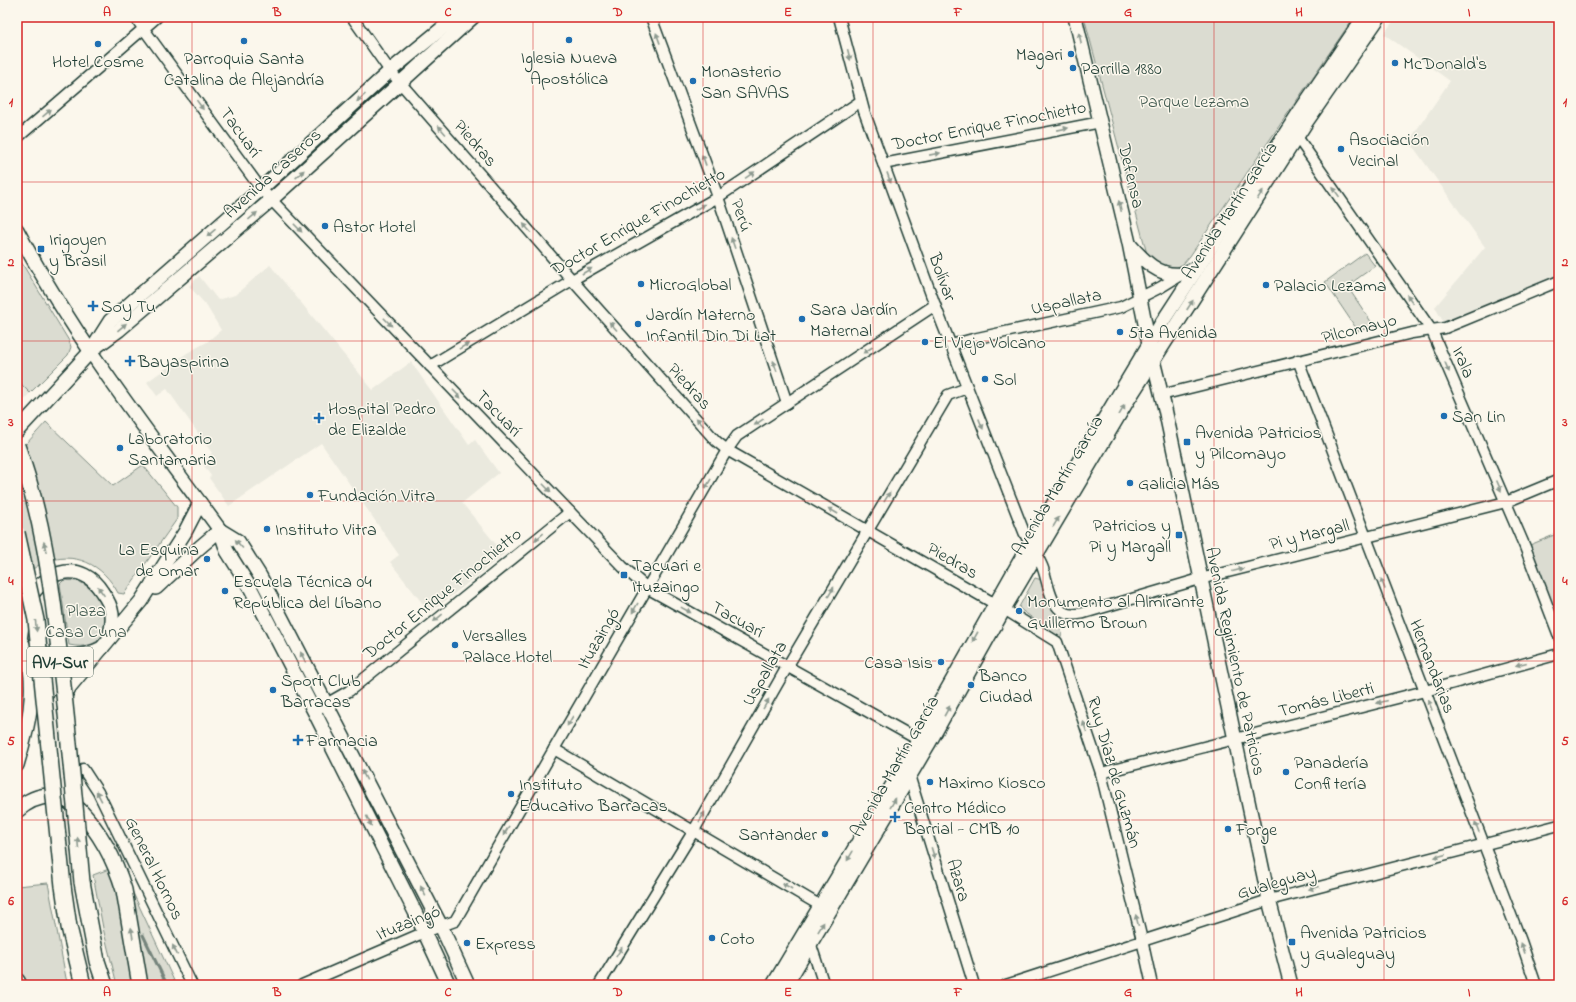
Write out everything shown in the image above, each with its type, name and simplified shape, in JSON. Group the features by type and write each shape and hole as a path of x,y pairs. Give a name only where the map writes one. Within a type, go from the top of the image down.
{"highway":[{"name":"AV1-Sur","path":"17,446 35,504 50,574 64,695 82,882 97,961 105,985"},
{"name":"AV1-Sur","path":"17,533 36,620 63,886 69,927 83,985"},
{"path":"67,690 53,716 52,729 63,776 74,805"},
{"path":"17,810 26,802 36,797 47,796 66,799 85,816 101,836 120,876 128,908 140,985"},
{"path":"17,982 20,985"}],"main road":[{"name":"Avenida Caseros","path":"17,431 91,350 110,321 261,189 390,71 456,17"},
{"name":"Avenida Caseros","path":"91,350 119,330 271,200 473,17"},
{"name":"Defensa","path":"1075,17 1129,243 1149,344"},
{"name":"Avenida Martín García","path":"999,606 1036,555 1128,400 1364,17"},
{"name":"Avenida Martín García","path":"773,985 805,931 825,909 910,775 923,742 999,606 1030,543 1149,344 1198,266 1293,132 1326,92 1378,17"},
{"path":"17,230 31,256 91,350 220,530 227,551 251,588 314,711 425,932 449,985"},
{"path":"1129,243 1145,261 1162,272 1182,274 1198,266"},
{"name":"Avenida Regimiento de Patricios","path":"1149,344 1269,900 1291,985"},
{"path":"67,690 141,601 185,532 200,503"},
{"path":"141,601 220,530"},
{"path":"220,530 238,541 260,576 441,926 468,985"},
{"path":"17,765 27,731 30,712 31,686 21,641 25,612 30,598 43,582 56,574 66,571 74,571 87,576 99,587 107,599 112,613 112,624 106,644 91,652 62,656 47,656 21,641"},
{"name":"Avenida Martín García","path":"786,985 811,943 825,909 906,762 923,742"}],"street":[{"name":"Tacuarí","path":"135,17 261,189 623,567 647,588 923,742"},
{"path":"17,138 157,17"},
{"name":"Piedras","path":"352,17 390,71 572,280 716,441 727,450 999,606"},
{"name":"Perú","path":"650,17 718,197 787,403"},
{"name":"Bolívar","path":"839,17 861,101 883,164 966,388 1030,543"},
{"name":"Doctor Enrique Finochietto","path":"430,366 572,280 718,197 861,101"},
{"name":"Doctor Enrique Finochietto","path":"883,164 1100,122"},
{"name":"Irala","path":"1293,132 1432,331 1525,547 1559,636"},
{"path":"878,150 884,157 897,161"},
{"name":"Uspallata","path":"951,345 1121,307 1182,274"},
{"name":"Pilcomayo","path":"1161,396 1298,360 1412,333 1445,328 1559,280"},
{"name":"Ituzaingó","path":"302,985 425,932 456,921 647,588 727,450 737,436 935,305"},
{"name":"Hernandarias","path":"1298,360 1536,985"},
{"name":"Uspallata","path":"599,985 693,832 867,530 948,395 966,388"},
{"name":"Pi y Margall","path":"1036,555 1057,606 1065,613 1084,613 1200,579 1506,502 1559,480"},
{"name":"Doctor Enrique Finochietto","path":"314,711 349,691 570,512"},
{"path":"1030,543 1036,555"},
{"name":"Ruy Díaz de Guzmán","path":"999,606 1057,642 1101,774 1152,985"},
{"name":"Tomás Liberti","path":"1101,774 1425,691 1559,654"},
{"path":"554,749 825,909"},
{"name":"Azara","path":"906,762 974,985"},
{"name":"General Hornos","path":"83,770 98,792 192,985"},
{"name":"Gualeguay","path":"1006,985 1269,900 1559,825"},
{"path":"805,931 811,943 824,985"}],"shaded area":[{"path":"1396,17 1559,17 1559,276 1445,325 1435,307 1485,247 1409,141 1450,81 1384,34"},
{"name":"Hospital Pedro de Elizalde","path":"270,265 373,390 411,362 469,445 475,440 499,473 462,503 504,554 430,613 390,562 399,555 321,443 229,506 209,478 211,476 201,461 212,453 167,389 157,396 147,382 187,353 207,342 221,330 206,305 189,286 199,276 218,300 235,295"},
{"path":"17,373 22,385 30,393 17,408"}],"green space":[{"name":"Parque Lezama","path":"1084,17 1354,17 1190,256 1183,264 1174,269 1156,263 1147,254"},
{"path":"1365,253 1375,266 1347,286 1374,326 1358,331 1325,282"},
{"path":"17,255 69,341 71,347 68,355 30,393 22,385 17,373"},
{"name":"Plaza Casa Cuna","path":"46,422 113,486 143,465 177,507 177,519 124,594 118,593 112,583 96,567 76,559 66,558 55,559 39,565 17,584 17,454"},
{"path":"1559,533 1559,621 1525,547"},
{"path":"1035,578 1042,580 1050,607 1058,616 1062,634 1060,638 1019,607"},
{"name":"Plaza Casa Cuna","path":"64,580 80,582 91,590 99,600 104,612 105,624 103,634 96,642 85,646 69,645 60,584"},
{"path":"109,869 117,884 135,985 117,985 103,928 93,875"},
{"path":"127,880 176,985 145,985"},
{"path":"48,883 68,985 27,985 17,971 17,886"}],"waterway":[{"path":"143,935 167,985"}],"place":[{"name":"Iglesia Nueva Apostólica","path":"569,40"},
{"name":"Parroquia Santa Catalina de Alejandría","path":"244,41"},
{"name":"Hotel Cosme","path":"98,44"},
{"name":"Magari","path":"1071,54"},
{"name":"McDonald's","path":"1395,63"},
{"name":"Parrilla 1880","path":"1073,68"},
{"name":"Monasterio San SAVAS","path":"693,81"},
{"name":"Asociación Vecinal","path":"1341,149"},
{"name":"Astor Hotel","path":"325,226"},
{"name":"Irigoyen y Brasil","path":"41,249"},
{"name":"MicroGlobal","path":"641,284"},
{"name":"Palacio Lezama","path":"1266,285"},
{"name":"Soy Tu","path":"93,306"},
{"name":"Sara Jardín Maternal","path":"802,319"},
{"name":"Jardín Materno Infantil Din Di Lat","path":"638,324"},
{"name":"5ta Avenida","path":"1120,332"},
{"name":"El Viejo Volcano","path":"925,342"},
{"name":"Bayaspirina","path":"130,361"},
{"name":"Sol","path":"985,379"},
{"name":"San Lin","path":"1444,416"},
{"name":"Hospital Pedro de Elizalde","path":"319,418"},
{"name":"Avenida Patricios y Pilcomayo","path":"1187,442"},
{"name":"Laboratorio Santamaria","path":"120,448"},
{"name":"Galicia Más","path":"1130,483"},
{"name":"Fundación Vitra","path":"310,495"},
{"name":"Instituto Vitra","path":"267,529"},
{"name":"Patricios y Pi y Margall","path":"1179,535"},
{"name":"La Esquina de Omar","path":"207,559"},
{"name":"Tacuari e Ituzaingo","path":"624,575"},
{"name":"Escuela Técnica 04 República del Líbano","path":"225,591"},
{"name":"Monumento al Almirante Guillermo Brown","path":"1019,611"},
{"name":"Versalles Palace Hotel","path":"455,645"},
{"name":"Casa Isis","path":"941,662"},
{"name":"Banco Ciudad","path":"971,685"},
{"name":"Sport Club Barracas","path":"273,690"},
{"name":"Farmacia","path":"298,740"},
{"name":"Panadería Confitería","path":"1286,772"},
{"name":"Maximo Kiosco","path":"930,782"},
{"name":"Instituto Educativo Barracas","path":"511,794"},
{"name":"Centro Médico Barrial - CMB 10","path":"895,817"},
{"name":"Forge","path":"1228,829"},
{"name":"Santander","path":"825,834"},
{"name":"Coto","path":"712,938"},
{"name":"Avenida Patricios y Gualeguay","path":"1292,942"},
{"name":"Express","path":"467,943"}]}
